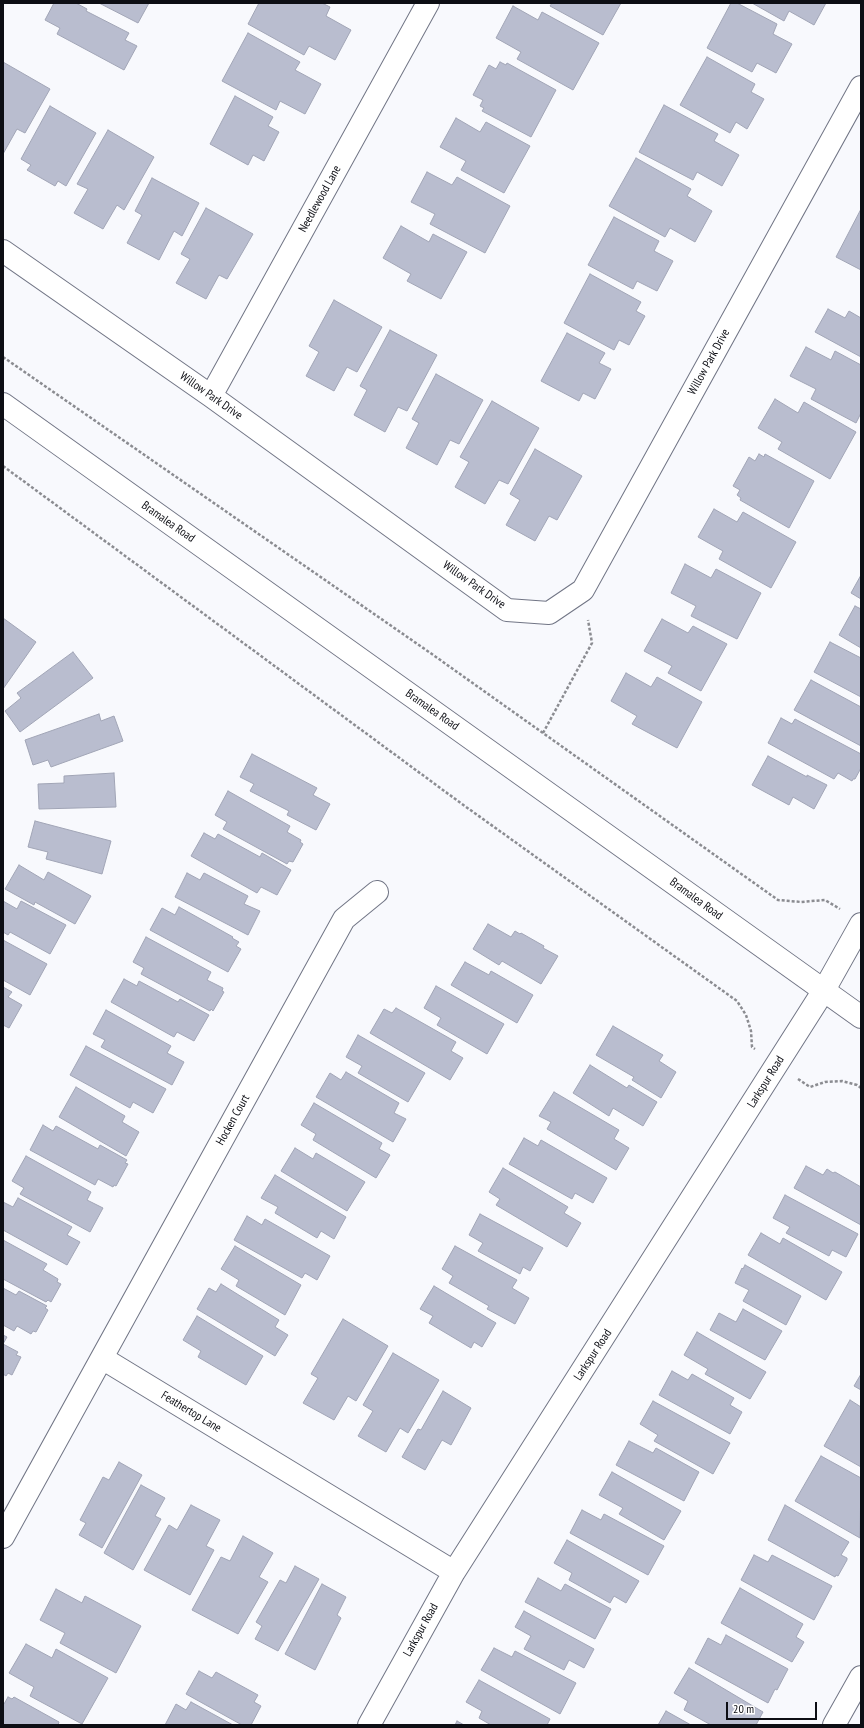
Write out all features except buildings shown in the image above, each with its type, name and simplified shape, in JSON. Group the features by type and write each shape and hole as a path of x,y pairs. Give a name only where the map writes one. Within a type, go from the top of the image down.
{"street":[{"name":"Needlewood Lane","path":"211,396 428,3"},
{"name":"Willow Park Drive","path":"3,251 211,396 507,610 549,613 583,590 861,89"},
{"name":"Bramalea Road","path":"3,404 861,1017"},
{"name":"Hocken Court","path":"102,1358 344,919 377,892"},
{"name":"Larkspur Road","path":"369,1725 454,1572 777,1065 824,990 861,924"},
{"path":"3,1537 102,1358"},
{"name":"Feathertop Lane","path":"102,1358 454,1572"},
{"path":"834,1725 861,1677"}],"path":[{"path":"3,357 429,652 778,900 802,902 825,900 843,911"},
{"path":"3,466 462,804 737,1001 746,1015 751,1031 752,1047 810,1088 826,1082 842,1081 857,1085 861,1088"},
{"path":"543,733 592,642 583,590"}]}
